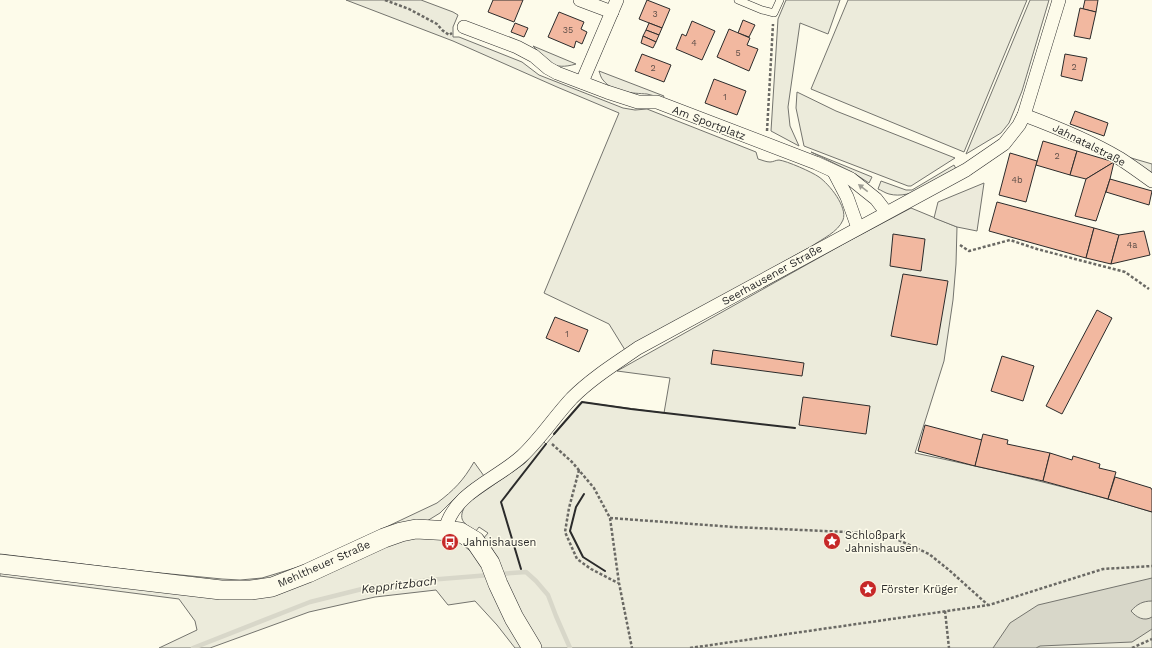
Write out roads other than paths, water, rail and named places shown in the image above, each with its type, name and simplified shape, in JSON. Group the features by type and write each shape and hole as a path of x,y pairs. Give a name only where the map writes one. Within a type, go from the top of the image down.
{"street":[{"path":"580,0 614,6 582,82"},
{"name":"Seerhausener Straße","path":"444,530 450,515 463,498 523,455 571,399 601,372 638,348 886,212 966,170 1004,144 1019,125 1024,115 1059,0"},
{"name":"Am Sportplatz","path":"464,27 517,47 534,56 548,68 557,73 638,102 657,102 816,163 851,179 876,199 886,212"},
{"name":"Jahnatalstraße","path":"1024,115 1063,130 1102,149 1119,158 1152,181"},
{"path":"834,172 847,197 858,228"},
{"name":"Mehltheuer Straße","path":"0,564 221,590 251,590 272,587 308,573 384,538 401,532 416,529 460,532 475,542 490,563 514,618 532,648"}],"lane":[{"path":"738,0 762,10 774,13 780,0"}],"waterway":[{"name":"Keppritzbach","path":"499,574 526,572 536,581 548,595 570,648"},
{"name":"Keppritzbach","path":"193,648 310,602 366,588 428,580 490,575"}],"place":[{"name":"Schloßpark Jahnishausen","path":"832,541"},
{"name":"Jahnishausen","path":"450,542"},
{"name":"Förster Krüger","path":"868,589"}]}
